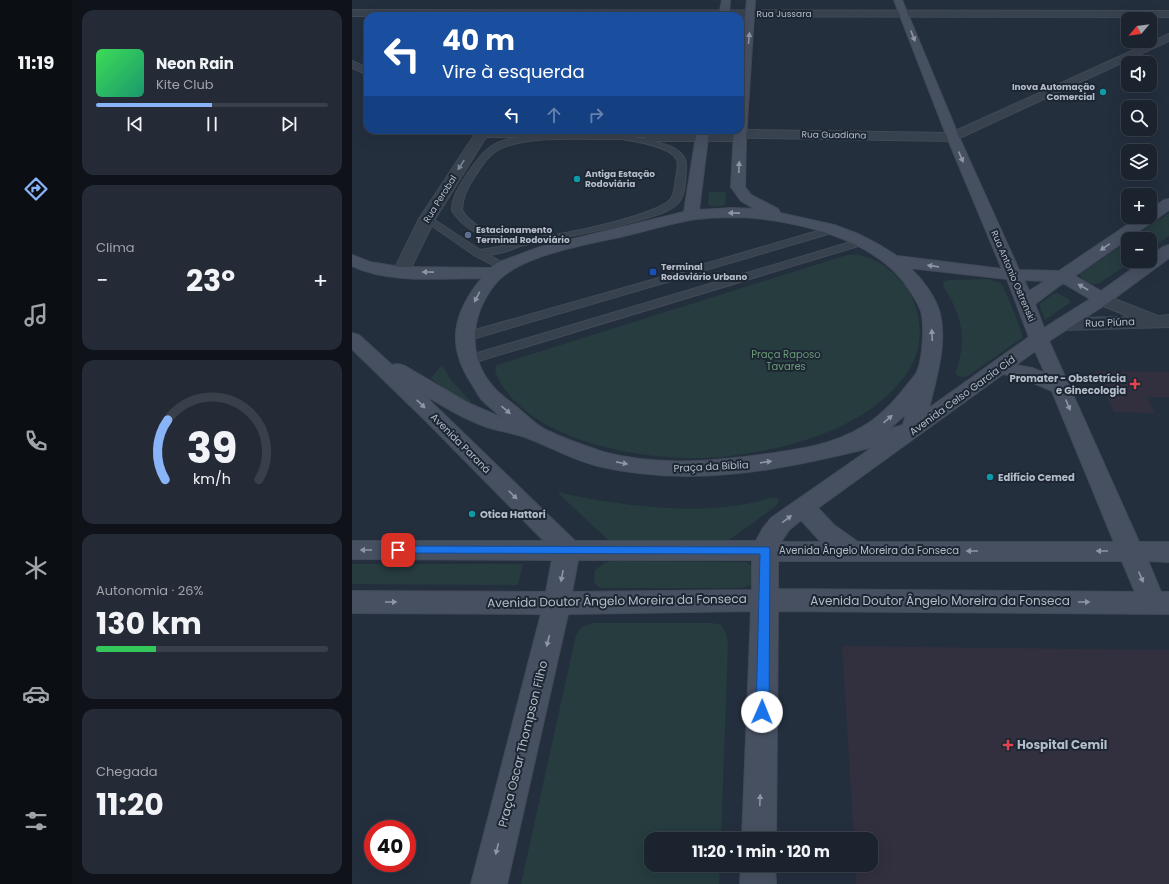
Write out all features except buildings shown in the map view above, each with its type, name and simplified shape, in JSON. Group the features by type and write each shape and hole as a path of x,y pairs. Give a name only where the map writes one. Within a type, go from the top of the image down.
{"street":[{"path":"724,12 726,0"},
{"path":"744,92 751,0"},
{"path":"569,12 574,5"},
{"name":"Rua Jussara","path":"744,14 901,7 1169,14"},
{"name":"Rua Antonio Ostrenski","path":"901,7 953,137 1025,302 1039,339 1061,387 1130,552 1160,602"},
{"name":"Rua Jussara","path":"352,13 364,13"},
{"name":"Rua Guadiana","path":"702,134 740,136 953,137 1169,37"},
{"path":"352,64 364,70"},
{"name":"Rua Perobal","path":"401,272 427,218 479,134"},
{"path":"692,206 702,134"},
{"path":"740,136 738,187 746,198 762,207 789,218"},
{"path":"1157,211 1169,203"},
{"name":"Praça da Bíblia","path":"692,206 715,213 756,214 789,218 831,230 861,242 894,261 920,290 931,314 932,341 926,373 910,396 886,421 868,433 829,451 749,465 720,468 672,469 637,466 598,458 549,440 532,432 489,395 472,370 465,349 466,322 479,293 499,270 542,245 692,206"},
{"path":"1025,302 1139,224"},
{"name":"Avenida Celso Garcia Cid","path":"765,550 772,534 780,524 804,506 914,430 1039,339 1102,299 1169,250"},
{"path":"951,269 985,263 1003,253"},
{"path":"352,260 372,269 401,272 499,270"},
{"path":"894,261 951,269 1013,275 1063,276 1102,299"},
{"name":"Rua Piúna","path":"1102,299 1163,321"},
{"name":"Rua Piúna","path":"1063,324 1163,321"},
{"path":"357,344 450,401 489,421 510,428 532,432"},
{"name":"Avenida Paraná","path":"357,344 567,550"},
{"path":"1000,368 1024,372 1061,387"},
{"path":"829,451 914,430 926,373"},
{"path":"804,506 814,522 829,536 852,550"},
{"name":"Avenida Ângelo Moreira da Fonseca","path":"352,550 852,550 1169,552"},
{"name":"Praça Oscar Thompson Filho","path":"488,884 557,603 567,550"},
{"path":"759,832 765,550"},
{"name":"Avenida Doutor Ângelo Moreira da Fonseca","path":"352,602 557,603 765,600 1160,602"},
{"path":"758,872 758,884"}],"lane":[{"path":"702,134 683,151 675,201 669,206 652,214 542,245 505,241 487,234 464,219 457,211 456,204 460,195 484,157 494,149 506,144 543,138 702,134"},
{"path":"622,137 672,150 683,151"},
{"path":"677,196 692,206"},
{"path":"427,218 478,252 499,270"},
{"path":"695,270 831,230"},
{"path":"478,252 501,250 514,246 520,242"},
{"path":"468,360 861,242"},
{"path":"465,337 680,275"}],"shaded area":[{"name":"Promater - Obstetrícia e Ginecologia","path":"1095,371 1169,372 1169,397 1147,397 1155,413 1114,412"},
{"name":"Hospital Cemil","path":"842,646 1169,650 1169,884 856,884 855,872 878,872 878,832 854,832"}],"green space":[{"path":"744,16 746,16 744,43"},
{"path":"709,192 726,192 725,205 713,207 708,204"},
{"path":"1169,213 1169,236 1157,244 1157,232 1141,232 1153,224 1157,224 1157,221"},
{"path":"1121,246 1121,268 1122,268 1098,284 1092,284 1081,279 1080,274"},
{"name":"Praça Raposo Tavares","path":"847,255 858,255 873,259 892,272 903,283 914,301 918,315 920,330 919,343 914,360 906,375 889,394 866,412 848,423 810,438 770,449 730,456 701,458 668,457 633,453 598,445 564,433 534,417 511,397 495,371 497,365"},
{"path":"989,279 1000,283 1003,286 1022,334 1022,338 968,376 961,377 955,373 961,350 961,328 955,307 943,286 944,281"},
{"path":"1057,293 1069,299 1071,302 1045,320 1039,304 1053,294"},
{"path":"442,365 451,380 470,401 470,405 464,405 431,378"},
{"path":"557,492 608,502 664,508 692,509 746,504 770,498 777,498 779,500 776,506 729,540 609,541"},
{"path":"612,561 747,562 753,569 754,581 751,585 742,588 600,588 594,582 595,570 604,563"},
{"path":"352,564 523,564 518,585 352,584"},
{"path":"592,623 712,623 721,625 725,631 728,642 721,832 644,832 644,872 720,872 719,884 521,884 576,635 582,627"}],"place":[{"name":"Inova Automação Comercial","path":"1103,92"},
{"name":"Antiga Estação Rodoviária","path":"577,179"},
{"name":"Estacionamento Terminal Rodoviário","path":"468,235"},
{"name":"Terminal Rodoviário Urbano","path":"653,272"},
{"name":"Promater - Obstetrícia e Ginecologia","path":"1135,384"},
{"name":"Edifício Cemed","path":"990,477"},
{"name":"Otica Hattori","path":"472,514"},
{"name":"Hospital Cemil","path":"1008,745"}],"route":[{"path":"398,550 765,550 762,712"}]}
